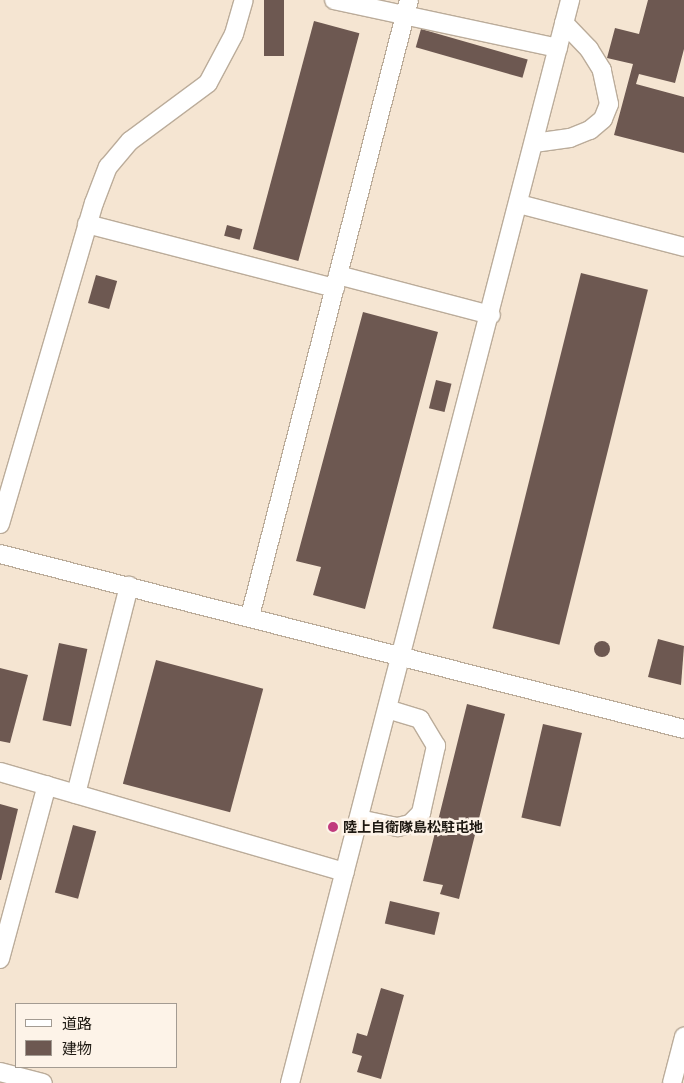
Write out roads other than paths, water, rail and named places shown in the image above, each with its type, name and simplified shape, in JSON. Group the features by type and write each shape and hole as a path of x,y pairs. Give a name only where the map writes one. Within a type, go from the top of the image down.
{"lane":[{"path":"0,524 3,505 87,224 108,167 130,141 208,83 234,34 244,0"},
{"path":"334,0 408,7 558,48"},
{"path":"290,1083 519,204 570,0"},
{"path":"250,616 408,7"},
{"path":"534,143 570,138 590,130 603,119 609,104 602,70 590,49 564,23"},
{"path":"519,204 684,247"},
{"path":"87,224 337,282 490,315"},
{"path":"0,554 250,616 684,729"},
{"path":"76,794 129,586"},
{"path":"359,819 398,827 410,824 421,813 436,746 420,718 388,709"},
{"path":"0,772 345,872"},
{"path":"0,959 46,785"},
{"path":"672,1083 684,1037"},
{"path":"0,1072 44,1083"}],"place":[{"name":"陸上自衛隊島松駐屯地","path":"333,827"}]}
